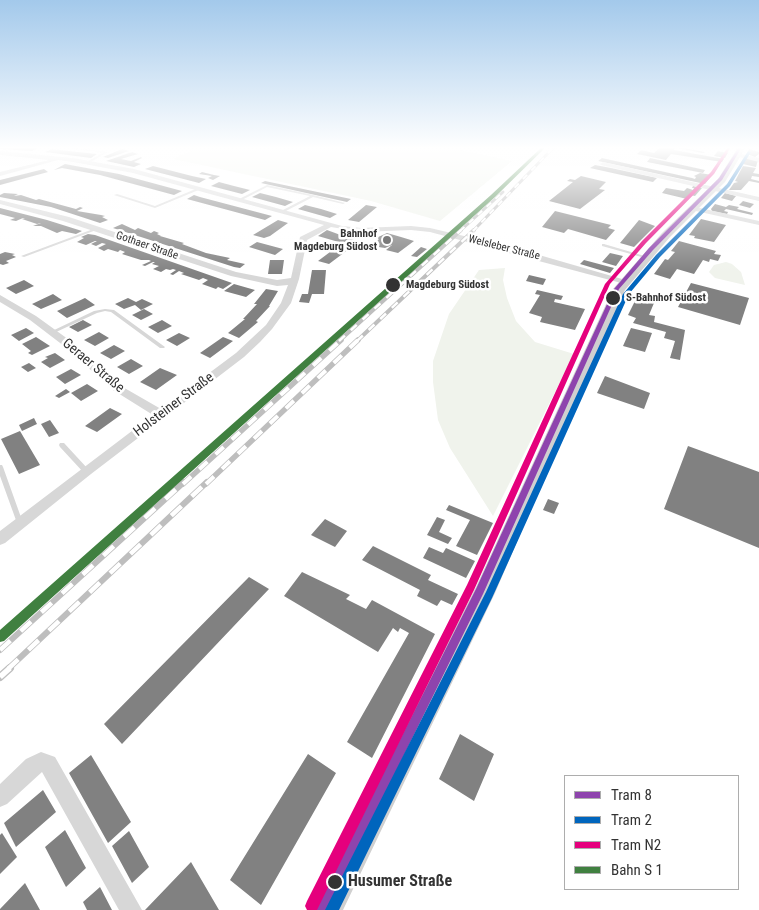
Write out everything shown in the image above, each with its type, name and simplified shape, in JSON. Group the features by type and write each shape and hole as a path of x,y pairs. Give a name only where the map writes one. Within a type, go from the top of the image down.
{"main road":[{"path":"327,910 484,593 614,299 625,281 646,257 713,189"}],"street":[{"name":"Welsleber Straße","path":"201,189 330,226 354,230 426,229 625,281"},
{"path":"721,189 759,199"},
{"name":"Gothaer Straße","path":"0,202 46,213 246,277 283,284 295,279"},
{"path":"694,208 759,223"},
{"name":"Holsteiner Straße","path":"0,539 86,470 240,355 256,340 283,308 295,279 305,218"},
{"path":"302,239 330,226"},
{"name":"Geraer Straße","path":"0,298 52,332 116,388 162,415"},
{"path":"0,797 35,765 46,762 51,767 131,910"}],"lane":[{"path":"116,195 154,207 198,189"},
{"path":"239,200 260,189"},
{"path":"283,189 343,203"},
{"path":"282,212 313,196"},
{"path":"23,256 97,229"},
{"path":"603,245 646,257"},
{"name":"Geraer Straße","path":"52,332 96,312 105,310 112,312 162,348"},
{"path":"62,445 86,470"},
{"path":"0,467 20,523"}],"shaded area":[{"path":"317,189 478,189 440,221 371,201"},
{"path":"726,262 732,264 741,272 745,285 715,278 709,272 714,265"},
{"path":"505,268 503,280 507,298 516,321 535,342 574,354 493,516 450,448 438,420 433,382 433,361 449,314 479,270"}],"building":[{"path":"154,189 182,191 174,195"},
{"path":"224,189 250,190 242,194"},
{"path":"290,189 305,189 351,199 347,202"},
{"path":"564,189 605,190 580,209 549,201"},
{"path":"665,189 701,189 695,196 690,195 687,199 662,193"},
{"path":"4,193 18,194 14,196 21,195 76,209 80,207 83,208 77,211 105,216 102,217 108,220 100,223 51,207 0,197"},
{"path":"260,193 293,202 285,206 252,197"},
{"path":"725,193 736,196 732,201 721,198"},
{"path":"194,195 272,216 265,220 187,199"},
{"path":"743,201 754,204 750,208 739,205"},
{"path":"715,204 726,207 729,205 739,207 737,209 753,213 752,215 726,209 724,211 728,212 727,214 712,211 711,209"},
{"path":"305,205 337,214 330,218 298,209"},
{"path":"366,205 377,207 359,222 348,220"},
{"path":"0,208 82,231 76,234 62,231 57,233 41,226 33,226 41,223 37,224 22,219 25,218 23,218 16,221 10,220 15,218 0,214"},
{"path":"555,211 611,225 608,228 615,230 606,240 568,229 564,233 542,227"},
{"path":"701,219 726,225 714,242 694,238 695,236 689,235"},
{"path":"278,220 288,223 270,236 264,238 253,235"},
{"path":"639,220 655,226 634,247 620,243"},
{"path":"122,224 135,230 138,228 151,233 154,231 159,233 157,234 160,236 184,243 182,244 206,253 230,258 227,260 245,264 240,268 234,267 113,228"},
{"path":"327,230 354,240 347,244 353,246 329,264 318,261 342,243 318,236"},
{"path":"387,233 414,241 398,253 386,250 392,245 385,248 372,246 379,239 376,238"},
{"path":"88,234 232,283 223,289 218,287 216,289 202,284 208,280 203,278 199,280 181,274 184,273 179,271 173,275 170,274 176,270 173,269 166,269 161,272 153,269 159,266 152,264 155,262 145,266 142,265 151,261 122,254 125,252 120,250 118,252 108,249 104,251 98,248 106,244 102,243 96,246 91,244 97,241 86,245 77,242 84,238 81,237"},
{"path":"679,241 716,251 714,254 721,255 718,261 710,259 709,262 703,260 694,274 677,269 670,279 654,274 665,259 668,260 675,252 671,251"},
{"path":"257,242 283,249 275,255 249,247"},
{"path":"421,247 427,249 417,257 411,256"},
{"path":"5,252 15,254 12,255 16,257 6,261 9,263 3,265 0,264 0,254"},
{"path":"610,253 623,256 616,266 602,262"},
{"path":"270,260 284,260 282,274 268,274"},
{"path":"584,260 614,268 610,273 580,264"},
{"path":"312,270 326,270 324,294 312,294 309,303 299,302 302,294 308,294"},
{"path":"529,275 546,279 543,285 526,281"},
{"path":"24,280 34,286 16,294 6,288"},
{"path":"691,283 749,298 740,325 678,307"},
{"path":"234,284 255,290 246,297 224,291"},
{"path":"266,289 278,291 270,306 256,321 258,322 239,338 228,333 245,319 243,319 257,304 254,304"},
{"path":"537,290 563,296 561,300 555,299 554,302 585,309 575,330 540,322 542,317 529,313 540,295 535,294"},
{"path":"53,294 62,300 41,309 32,304"},
{"path":"85,298 95,305 67,318 57,311"},
{"path":"128,298 136,302 142,299 153,304 141,310 135,305 124,309 115,304"},
{"path":"636,299 654,303 649,315 655,316 654,322 685,330 680,360 670,358 675,341 664,338 666,332 633,323 636,318 628,315"},
{"path":"144,309 153,314 141,320 132,315"},
{"path":"83,320 92,325 78,332 69,327"},
{"path":"162,320 172,326 158,333 148,327"},
{"path":"26,328 34,333 19,341 11,335"},
{"path":"631,328 652,333 645,352 623,346"},
{"path":"99,332 109,338 95,346 84,340"},
{"path":"179,333 190,338 177,346 166,340"},
{"path":"36,337 50,346 32,355 28,353 31,351 22,344"},
{"path":"223,337 233,341 210,358 200,353"},
{"path":"114,345 125,351 111,359 100,353"},
{"path":"55,353 65,360 50,368 41,362 48,358 45,357"},
{"path":"131,359 143,366 129,374 117,367"},
{"path":"29,363 36,368 28,372 21,367"},
{"path":"160,368 177,375 156,390 140,382"},
{"path":"71,369 81,375 65,384 56,377"},
{"path":"605,376 650,393 644,409 597,393"},
{"path":"87,384 98,391 81,401 71,393"},
{"path":"66,389 70,392 59,398 55,396"},
{"path":"110,408 122,414 97,432 85,426"},
{"path":"34,418 37,424 22,431 19,425"},
{"path":"50,420 59,433 49,437 41,424"},
{"path":"20,431 40,465 19,474 1,439"},
{"path":"688,446 759,472 759,548 664,509"},
{"path":"548,499 559,503 554,514 543,510"},
{"path":"449,505 493,523 477,555 456,546 470,520 446,510"},
{"path":"437,517 445,520 439,532 452,538 448,544 427,535"},
{"path":"325,519 347,531 335,547 311,535"},
{"path":"373,546 431,575 428,580 458,594 452,605 441,600 437,606 417,596 420,590 362,560"},
{"path":"429,547 443,553 446,548 475,561 466,578 423,558"},
{"path":"302,572 350,595 346,599 366,609 372,600 435,634 372,758 347,742 409,633 400,628 398,632 393,628 378,652 284,596"},
{"path":"249,577 269,589 122,744 104,724"},
{"path":"460,734 494,754 474,801 439,779"},
{"path":"308,754 336,773 261,905 230,880"},
{"path":"91,755 131,822 108,843 69,773"},
{"path":"43,790 56,812 16,847 4,823"},
{"path":"65,830 86,868 66,887 45,847"},
{"path":"129,831 149,867 132,883 112,846"},
{"path":"2,833 17,857 0,874 0,835"},
{"path":"191,862 219,910 145,910"},
{"path":"25,883 40,910 0,910 0,909"},
{"path":"100,887 112,910 87,910 83,902"}],"railway":[{"path":"474,230 513,189"},
{"path":"460,231 503,192"},
{"path":"339,341 461,230"},
{"path":"357,341 474,230"},
{"path":"183,484 341,340"},
{"path":"206,484 358,340"},
{"path":"0,650 184,482"},
{"path":"8,669 207,482"},
{"path":"0,677 10,668"}],"tram line":[{"name":"N2","path":"312,906 471,587 608,284 644,242 697,189"},
{"name":"8","path":"321,910 480,591 617,289 651,249 711,189"},
{"name":"2","path":"332,910 489,595 626,294 658,256 725,189"}],"transit line":[{"path":"0,637 500,189"}],"place":[{"name":"Bahnhof Magdeburg Südost","path":"387,240"},
{"name":"Magdeburg Südost","path":"393,285"},
{"name":"S-Bahnhof Südost","path":"613,298"},
{"name":"Husumer Straße","path":"335,882"}]}
